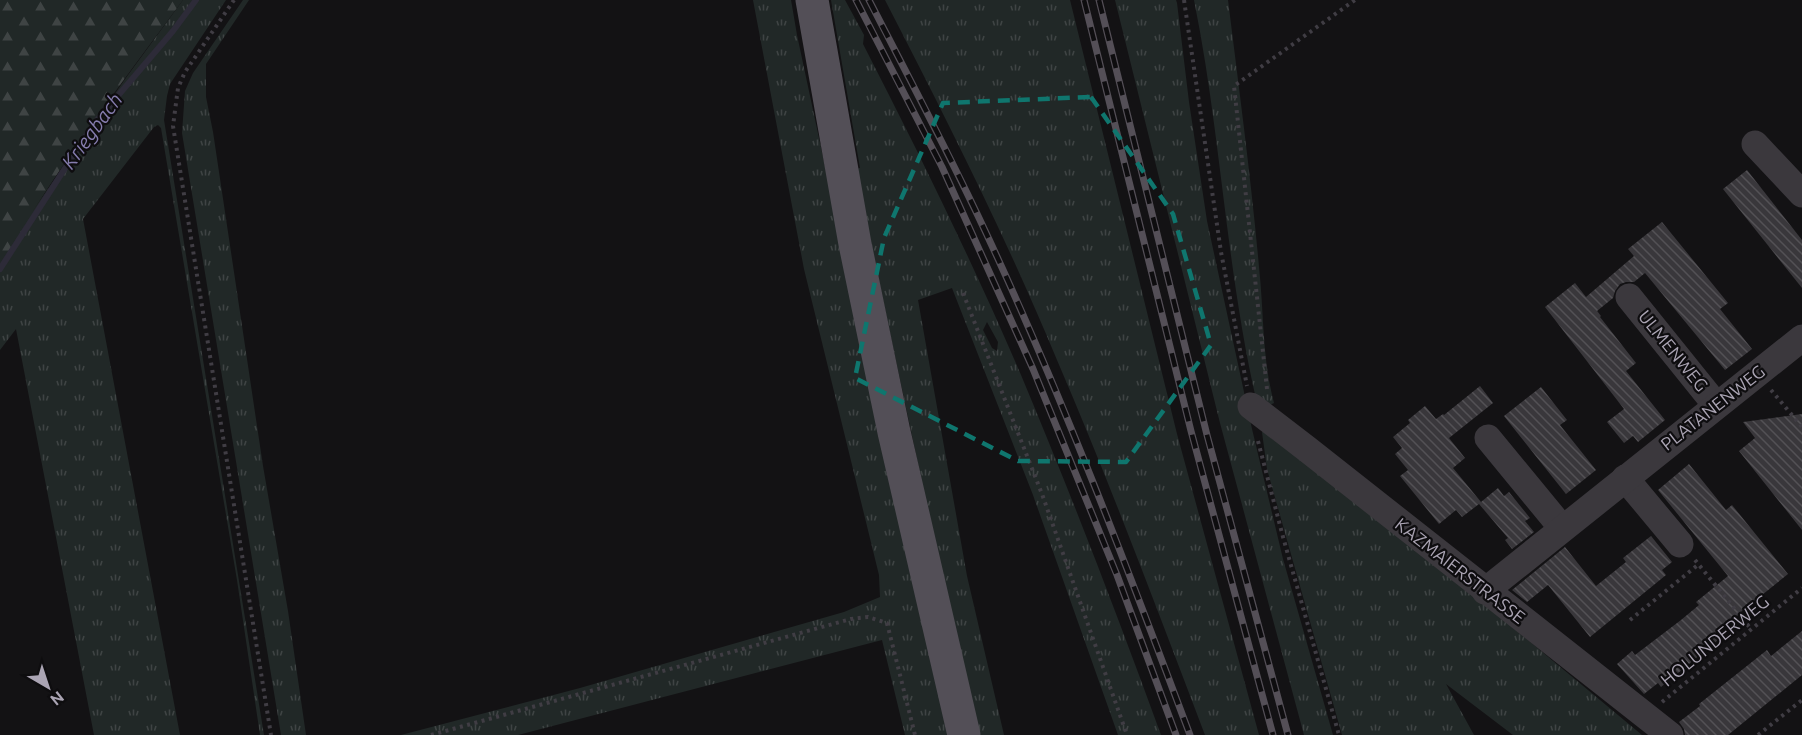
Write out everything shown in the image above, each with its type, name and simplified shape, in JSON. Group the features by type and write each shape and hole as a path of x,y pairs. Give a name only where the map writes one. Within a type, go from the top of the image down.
{"main road":[{"path":"812,0 858,256 897,444 964,735"}],"street":[{"path":"1755,144 1802,194"},
{"name":"ULMENWEG","path":"1629,297 1716,405"},
{"name":"PLATANENWEG","path":"1485,591 1802,338"},
{"name":"KAZMAIERSTRASSE","path":"1257,411 1670,735"},
{"path":"1488,438 1562,528"},
{"path":"1625,478 1680,544"}],"path":[{"path":"234,0 185,72 178,88 173,126 270,735"},
{"path":"1184,0 1221,252 1280,526 1339,735"},
{"path":"1257,411 1268,395 1234,86 1355,0"},
{"path":"963,293 1042,494 1127,735"},
{"path":"1757,373 1802,427"},
{"path":"1680,544 1752,629"},
{"path":"1630,620 1699,564"},
{"name":"HOLUNDERWEG","path":"1645,715 1802,588"},
{"path":"430,735 851,619 868,617 887,623 915,735"},
{"path":"1758,735 1802,700"}],"highlighted area":[{"path":"1091,97 1173,214 1211,345 1126,462 1018,461 855,378 884,238 943,103"}],"green space":[{"path":"0,0 183,0 64,164 0,266"},
{"path":"183,0 226,0 170,84 164,120 264,735 260,735 237,580 161,128 158,125 154,127 83,219 180,735 94,735 16,329 0,350 0,266 24,223"},
{"path":"243,0 249,0 206,64 206,97 306,735 281,735 182,133 185,91 193,73"},
{"path":"753,0 791,0 826,171 950,735 905,735 882,640 518,735 401,735 580,688 844,612 880,597 879,575 804,269"},
{"path":"831,0 845,0 864,35 863,44 945,208 1003,333 1076,509 1161,735 1118,735 1033,495 952,288 918,300 967,576 1004,735 976,735 855,169 860,168","holes":["987,322 998,342 997,351 992,348 983,330"]},
{"path":"885,0 1070,0 1177,434 1259,735 1205,735 1077,406 1017,268 975,178"},
{"path":"1115,0 1176,0 1177,3 1207,221 1283,559 1333,735 1304,735 1220,423"},
{"path":"1194,0 1228,0 1261,284 1265,353 1274,403 1264,408 1257,403 1246,353 1211,100"},
{"path":"1272,427 1642,735 1513,735 1446,684 1474,735 1342,735 1267,469 1262,432"}],"building":[{"path":"1747,170 1802,240 1802,288 1723,189"},
{"path":"1662,222 1728,303 1720,309 1752,349 1725,370 1645,273 1634,282 1620,284 1613,298 1597,311 1636,363 1626,371 1665,420 1638,442 1633,436 1624,443 1607,422 1624,409 1545,307 1575,283 1586,297 1634,256 1628,249"},
{"path":"1480,386 1493,403 1449,438 1465,458 1453,468 1481,502 1498,488 1504,496 1509,492 1530,518 1525,521 1534,532 1512,549 1505,540 1508,538 1479,504 1462,517 1456,510 1439,524 1400,476 1408,470 1395,454 1402,448 1393,437 1425,406 1436,419"},
{"path":"1541,387 1567,420 1560,425 1596,470 1566,494 1504,416"},
{"path":"1802,414 1802,530 1739,451 1755,438 1743,422"},
{"path":"1689,464 1726,510 1732,505 1788,574 1731,620 1732,622 1721,631 1724,635 1661,687 1658,683 1644,694 1617,664 1632,651 1635,655 1681,620 1699,605 1696,602 1728,576 1658,490"},
{"path":"1651,536 1672,562 1662,570 1666,575 1590,637 1548,585 1527,602 1512,590 1565,547 1596,586 1626,562 1623,558"},
{"path":"1802,631 1802,675 1728,735 1685,735 1679,722 1700,706 1699,704 1767,650 1771,656"}],"waterway":[{"name":"Kriegbach","path":"0,269 93,125 173,31 196,0"}],"railway":[{"path":"856,0 942,167 1033,369 1117,575 1176,735"},
{"path":"869,0 959,176 1015,296 1093,483 1190,735"},
{"path":"1084,0 1191,431 1273,735"},
{"path":"1099,0 1207,435 1288,735"}]}
